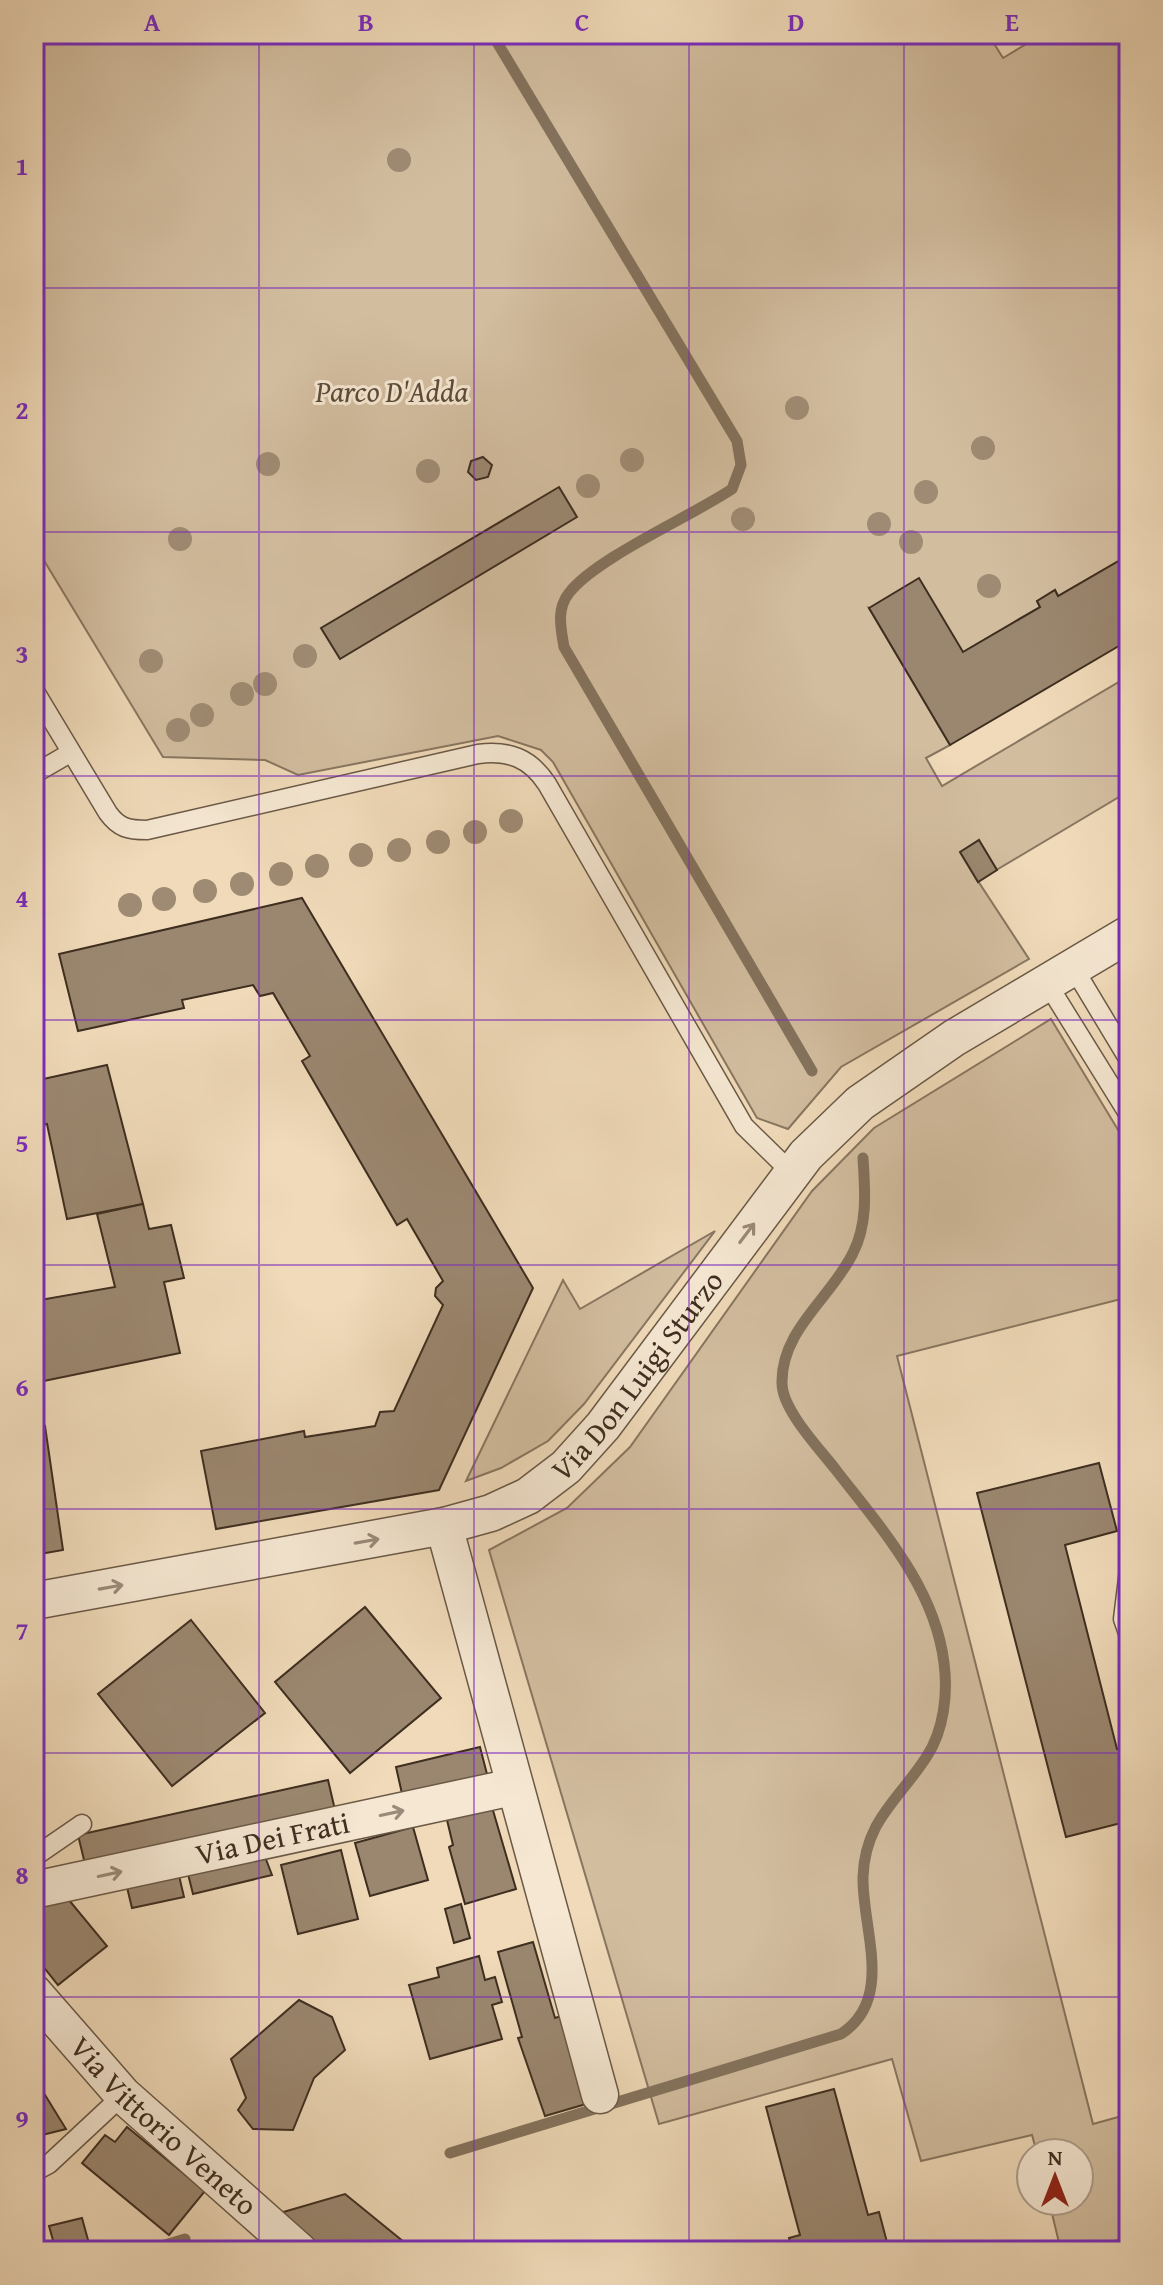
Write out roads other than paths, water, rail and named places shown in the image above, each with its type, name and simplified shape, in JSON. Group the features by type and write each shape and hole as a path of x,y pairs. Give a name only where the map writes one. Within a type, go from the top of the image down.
{"street":[{"name":"Via Don Luigi Sturzo","path":"34,1601 444,1526 491,1513 528,1496 566,1467 603,1426 792,1173 835,1124 886,1082 1129,934"},
{"path":"444,1526 513,1787 600,2095"},
{"name":"Via Dei Frati","path":"34,1890 513,1787"},
{"name":"Via Vittorio Veneto","path":"34,1993 123,2095 299,2251"}],"lane":[{"path":"34,690 116,825 128,830 147,830 478,754 494,752 521,758 536,769 547,784 744,1126 792,1173"},
{"path":"34,774 70,753"},
{"path":"1060,975 1129,1060"},
{"path":"1060,975 1129,1115"},
{"path":"1129,1570 1123,1619 1129,1636"},
{"path":"34,1857 82,1824"},
{"path":"34,2172 49,2164 123,2095"}],"waterway":[{"path":"492,34 737,441 741,465 732,489 621,552 582,580 565,599 561,626 564,647 812,1071"},
{"path":"450,2153 841,2034 857,2019 867,2002 872,1962 864,1897 865,1857 877,1825 933,1746 945,1699 944,1663 939,1636 918,1584 888,1537 795,1417 782,1383 784,1364 798,1330 844,1269 858,1242 864,1207 863,1158"},
{"path":"145,2251 185,2239"}],"park label":[{"name":"Parco D'Adda","path":"392,392"}]}
